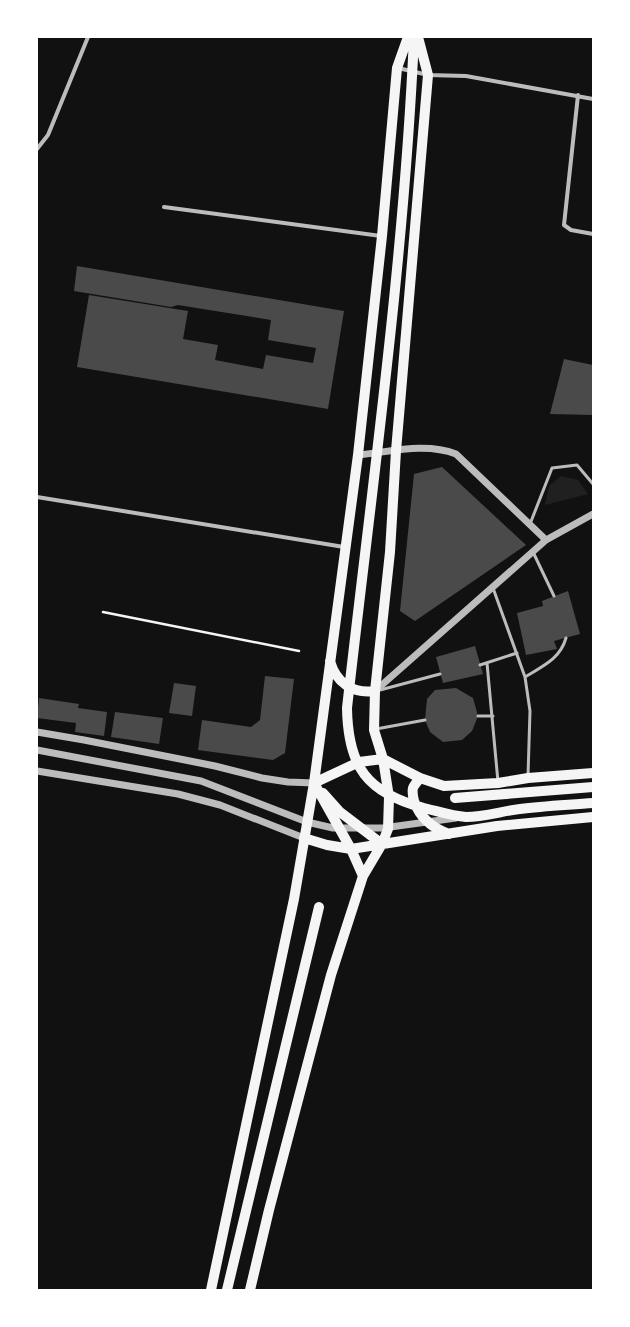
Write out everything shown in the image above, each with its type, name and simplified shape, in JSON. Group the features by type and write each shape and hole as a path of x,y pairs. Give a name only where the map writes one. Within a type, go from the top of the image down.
{"main road":[{"path":"211,1290 294,899 314,783 358,455 382,236 397,68 408,37"},
{"path":"414,37 402,216 347,708 347,734 352,752 368,780 387,794 404,803 466,817 521,808 593,803"},
{"path":"250,1290 269,1210 331,975 362,876 382,844 388,829 390,813 383,759 374,730 375,691 390,552 396,451 428,75 418,37"},
{"path":"330,659 337,678 345,684 358,691 375,691"},
{"path":"314,783 359,762 383,759 420,778 444,786 498,783 528,778 593,772"},
{"path":"420,778 413,788 412,795 417,809 425,821 436,830 451,834"},
{"path":"314,783 340,812 382,844"},
{"path":"314,783 351,849 362,876"},
{"path":"455,798 593,787"},
{"path":"304,838 327,845 351,849 497,826 593,817"},
{"path":"227,1290 319,907"}],"street":[{"path":"37,149 48,135 88,37"},
{"path":"397,68 428,75 466,76 578,95 593,99"},
{"path":"578,95 564,225 571,230 593,234"},
{"path":"164,206 382,236"},
{"path":"358,455 430,447 444,449 456,454 546,540"},
{"path":"37,497 345,548"},
{"path":"375,691 546,540 593,514"},
{"path":"37,732 208,764 262,778 288,782 314,783"},
{"path":"37,750 201,781 307,822 333,828 383,828 466,817"},
{"path":"37,771 178,794 220,805 304,838"}],"lane":[{"path":"530,524 552,468 577,465 593,484"},
{"path":"533,552 554,596"},
{"path":"493,588 525,677 530,712 528,778"},
{"path":"525,677 556,658 563,648 566,638"},
{"path":"480,665 517,652"},
{"path":"487,663 498,783"},
{"path":"375,691 440,674"},
{"path":"478,716 493,716"},
{"path":"374,730 425,720"}],"path":[{"path":"103,612 299,651"}],"shaded area":[{"path":"561,476 578,480 588,494 545,505 549,486"}],"building":[{"path":"77,266 344,311 328,409 77,367 89,295 188,311 183,339 218,345 215,360 263,369 266,355 313,363 316,348 268,340 271,320 178,305 171,307 74,291"},
{"path":"564,359 593,365 593,415 550,414"},
{"path":"442,467 526,545 415,621 400,611 414,474"},
{"path":"568,591 580,634 554,641 557,649 526,655 517,613 543,606 542,601"},
{"path":"475,646 483,674 443,683 436,657"},
{"path":"265,676 294,679 285,753 273,760 198,750 202,720 251,727 260,720"},
{"path":"174,683 196,686 192,716 169,713"},
{"path":"456,688 473,698 478,716 472,731 462,740 443,742 430,732 425,720 427,699 435,690"},
{"path":"39,698 79,704 78,708 107,712 104,736 75,732 76,723 37,718"},
{"path":"115,712 163,718 159,744 111,737"}]}
